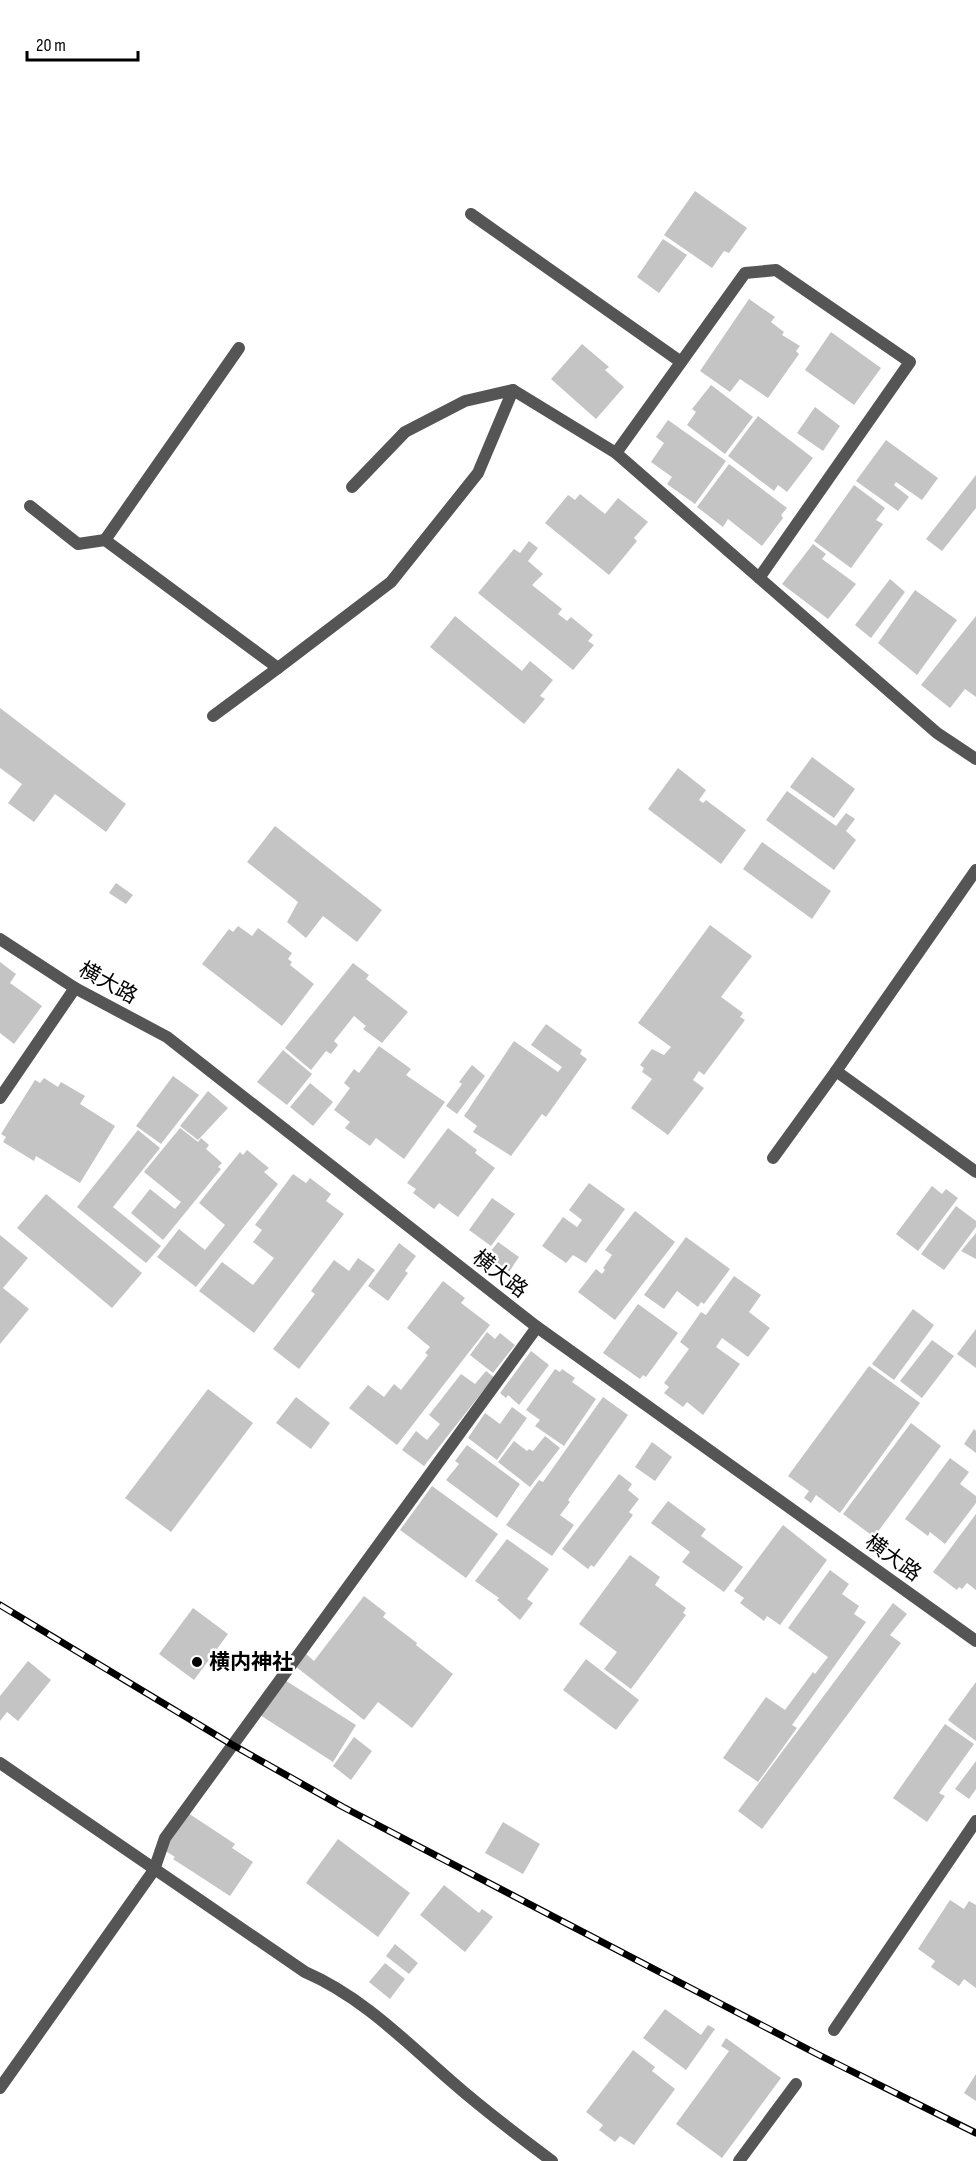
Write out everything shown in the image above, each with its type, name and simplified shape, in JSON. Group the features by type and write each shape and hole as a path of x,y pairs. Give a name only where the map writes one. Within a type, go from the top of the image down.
{"street":[{"path":"471,214 681,362"},
{"path":"616,453 745,273 776,270 910,362 759,578"},
{"path":"105,540 239,348"},
{"path":"213,716 391,582 478,473 513,390"},
{"path":"352,487 405,432 465,401 513,390 616,453 937,733 976,759"},
{"path":"30,506 78,544 105,540 278,668"},
{"path":"773,1158 976,870"},
{"name":"横大路","path":"0,939 75,988 167,1037 537,1327 976,1641"},
{"path":"0,1098 75,988"},
{"path":"836,1071 976,1172"},
{"path":"0,2088 154,1870 165,1838 537,1327"},
{"path":"0,1763 305,1972 334,1984 376,2016 487,2112 552,2161"},
{"path":"834,2030 976,1821"},
{"path":"739,2161 796,2084"}],"building":[{"path":"695,191 747,228 729,253 724,251 712,268 664,235"},
{"path":"663,239 687,255 659,293 637,277"},
{"path":"749,299 775,317 771,322 784,332 782,335 800,346 796,351 799,354 768,398 740,379 730,392 700,371"},
{"path":"831,332 881,368 854,405 805,370"},
{"path":"582,344 609,367 605,370 624,387 596,419 551,379"},
{"path":"711,385 753,417 725,454 687,425 696,412 692,409"},
{"path":"815,407 840,426 823,451 797,433"},
{"path":"758,416 813,458 787,492 778,485 774,491 728,456"},
{"path":"668,420 726,461 695,504 667,484 672,477 651,462 664,443 656,437"},
{"path":"886,440 938,478 922,500 896,482 894,485 909,497 898,511 856,481"},
{"path":"729,464 787,508 781,515 783,518 762,546 728,519 723,527 697,507"},
{"path":"976,475 976,508 942,551 926,539"},
{"path":"854,485 885,508 876,520 883,524 851,568 814,541"},
{"path":"580,494 605,514 618,498 648,522 634,538 637,541 609,575 545,523 568,495 575,500"},
{"path":"529,541 538,548 528,561 543,574 532,585 562,609 558,614 567,621 571,617 593,635 588,641 594,645 573,670 478,593 514,549 520,553"},
{"path":"813,544 826,554 822,559 856,584 828,619 782,584"},
{"path":"890,579 905,592 871,638 855,625"},
{"path":"915,590 957,620 917,675 878,643"},
{"path":"455,616 522,671 530,661 553,680 540,696 545,699 524,724 430,647"},
{"path":"976,616 976,697 965,689 950,708 921,685"},
{"path":"0,708 126,804 106,832 55,794 34,822 8,803 22,784 0,768"},
{"path":"812,757 855,789 834,818 790,787"},
{"path":"678,768 706,790 699,800 703,803 706,800 746,830 721,864 648,809"},
{"path":"787,791 836,826 846,813 855,819 846,831 856,840 834,870 766,820"},
{"path":"275,826 382,910 357,942 323,916 306,938 287,922 298,902 247,862"},
{"path":"762,842 831,891 812,919 743,869"},
{"path":"116,883 133,895 126,904 109,893"},
{"path":"710,925 752,956 721,997 743,1013 740,1017 745,1020 704,1075 699,1071 693,1080 704,1088 668,1135 631,1108 652,1079 642,1072 644,1068 640,1065 652,1049 664,1055 671,1047 638,1023"},
{"path":"238,926 252,936 258,928 292,953 288,959 292,962 290,965 314,984 282,1026 202,964 229,929 233,932"},
{"path":"0,962 16,974 10,983 42,1006 14,1044 0,1033"},
{"path":"353,963 369,975 366,979 408,1012 382,1043 363,1029 366,1026 354,1016 334,1041 338,1045 331,1054 326,1051 311,1070 285,1048"},
{"path":"546,1024 582,1050 580,1054 587,1059 546,1117 542,1114 511,1156 473,1132 477,1126 464,1116 514,1041 558,1072 562,1067 531,1045"},
{"path":"379,1046 411,1069 406,1075 445,1102 404,1159 376,1138 370,1146 345,1128 350,1122 334,1110 350,1088 344,1083 354,1069 359,1073"},
{"path":"283,1050 312,1074 287,1105 257,1082"},
{"path":"472,1065 485,1076 457,1114 446,1106 462,1084 459,1082"},
{"path":"173,1076 199,1095 161,1144 136,1126"},
{"path":"44,1078 58,1087 61,1082 85,1096 80,1104 115,1126 80,1183 36,1156 34,1161 3,1142 6,1137 1,1134 35,1080 40,1083"},
{"path":"310,1083 333,1102 313,1126 290,1107"},
{"path":"208,1091 228,1108 198,1140 180,1126"},
{"path":"180,1128 198,1142 201,1138 209,1145 206,1149 222,1163 218,1167 221,1169 163,1240 131,1213 150,1189 175,1209 181,1202 144,1172"},
{"path":"448,1128 477,1150 475,1153 495,1168 458,1217 439,1203 434,1209 413,1193 416,1189 407,1183"},
{"path":"138,1130 160,1148 113,1207 161,1246 146,1263 77,1207"},
{"path":"247,1150 269,1168 264,1172 278,1184 196,1287 157,1257 179,1229 205,1250 225,1225 199,1203 240,1152 243,1155"},
{"path":"293,1174 306,1183 310,1178 331,1194 326,1201 344,1214 254,1333 199,1291 222,1262 253,1285 274,1258 253,1242 262,1230 255,1225"},
{"path":"589,1183 625,1209 586,1263 573,1255 566,1263 542,1246 563,1217 577,1227 582,1220 569,1210"},
{"path":"932,1186 942,1194 946,1189 958,1198 918,1251 896,1234"},
{"path":"46,1194 142,1273 112,1308 17,1228"},
{"path":"492,1198 515,1214 491,1246 469,1230"},
{"path":"956,1206 976,1221 976,1227 944,1270 921,1254"},
{"path":"635,1211 675,1242 615,1320 578,1292 596,1269 602,1274 605,1270 603,1268 612,1255 605,1250"},
{"path":"976,1233 976,1259 961,1251"},
{"path":"0,1235 28,1258 3,1288 29,1309 0,1344"},
{"path":"686,1237 730,1269 704,1304 701,1302 698,1307 677,1291 664,1309 644,1295"},
{"path":"498,1242 519,1257 509,1272 487,1256"},
{"path":"399,1243 416,1256 405,1271 408,1273 388,1301 368,1286"},
{"path":"358,1258 375,1270 299,1369 273,1349 315,1294 311,1291 334,1260 349,1271"},
{"path":"734,1276 761,1295 749,1312 770,1328 748,1357 722,1338 716,1347 740,1364 703,1415 687,1402 683,1407 664,1393 669,1387 664,1383 689,1349 680,1342 701,1312 706,1315"},
{"path":"443,1281 465,1298 461,1303 490,1325 397,1445 349,1408 368,1385 384,1397 394,1384 401,1390 428,1355 425,1353 430,1347 407,1328"},
{"path":"638,1304 678,1333 646,1377 643,1375 640,1379 603,1353"},
{"path":"913,1309 934,1325 894,1380 872,1364"},
{"path":"976,1329 976,1368 957,1354"},
{"path":"487,1332 495,1339 500,1333 515,1345 493,1373 470,1355"},
{"path":"932,1340 954,1356 922,1398 900,1381"},
{"path":"531,1351 549,1365 519,1405 508,1395 506,1398 500,1393"},
{"path":"869,1366 920,1403 840,1513 816,1495 811,1503 804,1498 809,1491 788,1476"},
{"path":"555,1369 560,1372 562,1369 575,1378 572,1382 596,1399 564,1446 535,1426 540,1420 526,1410"},
{"path":"486,1371 494,1377 424,1466 402,1450 416,1431 427,1440 440,1424 429,1415 461,1374 475,1384"},
{"path":"208,1389 253,1423 171,1532 125,1498"},
{"path":"296,1397 330,1423 311,1449 276,1423"},
{"path":"603,1397 628,1415 568,1500 570,1502 560,1515 574,1525 552,1556 506,1525 539,1480 543,1482"},
{"path":"512,1407 527,1418 497,1460 468,1438 485,1413 500,1424"},
{"path":"911,1423 941,1446 874,1537 843,1514"},
{"path":"974,1429 976,1431 976,1453 964,1444"},
{"path":"545,1436 560,1448 530,1487 498,1462 514,1441 527,1451 529,1449 533,1451"},
{"path":"652,1442 672,1457 655,1481 635,1467"},
{"path":"467,1445 520,1484 497,1518 446,1480 459,1464 455,1461"},
{"path":"950,1458 969,1472 960,1484 976,1496 976,1503 945,1544 930,1532 928,1536 905,1519"},
{"path":"619,1474 632,1484 628,1490 639,1499 629,1512 633,1515 594,1567 591,1565 588,1569 562,1549"},
{"path":"432,1486 498,1534 466,1578 400,1530"},
{"path":"668,1501 706,1529 701,1536 743,1567 724,1592 682,1562 690,1552 651,1523"},
{"path":"976,1514 976,1590 967,1583 962,1589 959,1587 957,1590 933,1572"},
{"path":"783,1525 827,1560 780,1625 767,1616 764,1621 740,1603 744,1598 734,1591"},
{"path":"507,1539 549,1569 527,1599 533,1603 520,1620 497,1600 499,1598 475,1581"},
{"path":"630,1555 660,1577 655,1585 686,1608 683,1613 686,1615 631,1689 604,1669 617,1652 579,1624"},
{"path":"830,1570 849,1584 842,1594 859,1606 854,1614 866,1622 792,1725 797,1728 758,1782 723,1758 766,1697 785,1710 813,1672 815,1674 828,1657 788,1628"},
{"path":"364,1596 386,1613 383,1617 453,1674 412,1728 378,1702 364,1720 295,1666 305,1653 314,1661"},
{"path":"893,1603 907,1614 890,1635 901,1643 762,1829 738,1811"},
{"path":"193,1608 228,1634 194,1680 159,1654"},
{"path":"586,1659 639,1700 616,1730 563,1690"},
{"path":"28,1661 51,1680 18,1721 7,1712 0,1721 0,1696"},
{"path":"283,1679 356,1725 333,1762 260,1715"},
{"path":"976,1682 976,1741 948,1720"},
{"path":"945,1724 974,1744 939,1793 945,1796 927,1822 893,1798"},
{"path":"354,1737 372,1751 351,1780 333,1766"},
{"path":"976,1761 976,1789 969,1799 955,1789"},
{"path":"188,1813 235,1844 232,1848 253,1862 230,1896 173,1859 175,1857 164,1850"},
{"path":"503,1822 540,1844 523,1874 485,1853"},
{"path":"338,1839 410,1893 378,1937 306,1883"},
{"path":"444,1885 479,1913 482,1909 493,1917 465,1952 420,1915"},
{"path":"950,1900 964,1909 969,1901 976,1905 976,1988 964,1979 959,1986 931,1967 935,1961 918,1949"},
{"path":"395,1944 418,1963 409,1974 386,1956"},
{"path":"385,1963 405,1979 390,1999 369,1982"},
{"path":"665,2009 701,2035 708,2025 715,2029 686,2070 643,2038"},
{"path":"726,2038 781,2078 722,2158 676,2124 729,2051 721,2046"},
{"path":"633,2050 655,2067 652,2071 675,2089 634,2145 620,2136 615,2142 599,2130 603,2125 586,2112"},
{"path":"976,2074 976,2101 964,2093"}],"railway":[{"path":"0,1605 231,1744 343,1807 817,2054 976,2133"}],"place":[{"name":"横内神社","path":"197,1662"}]}
